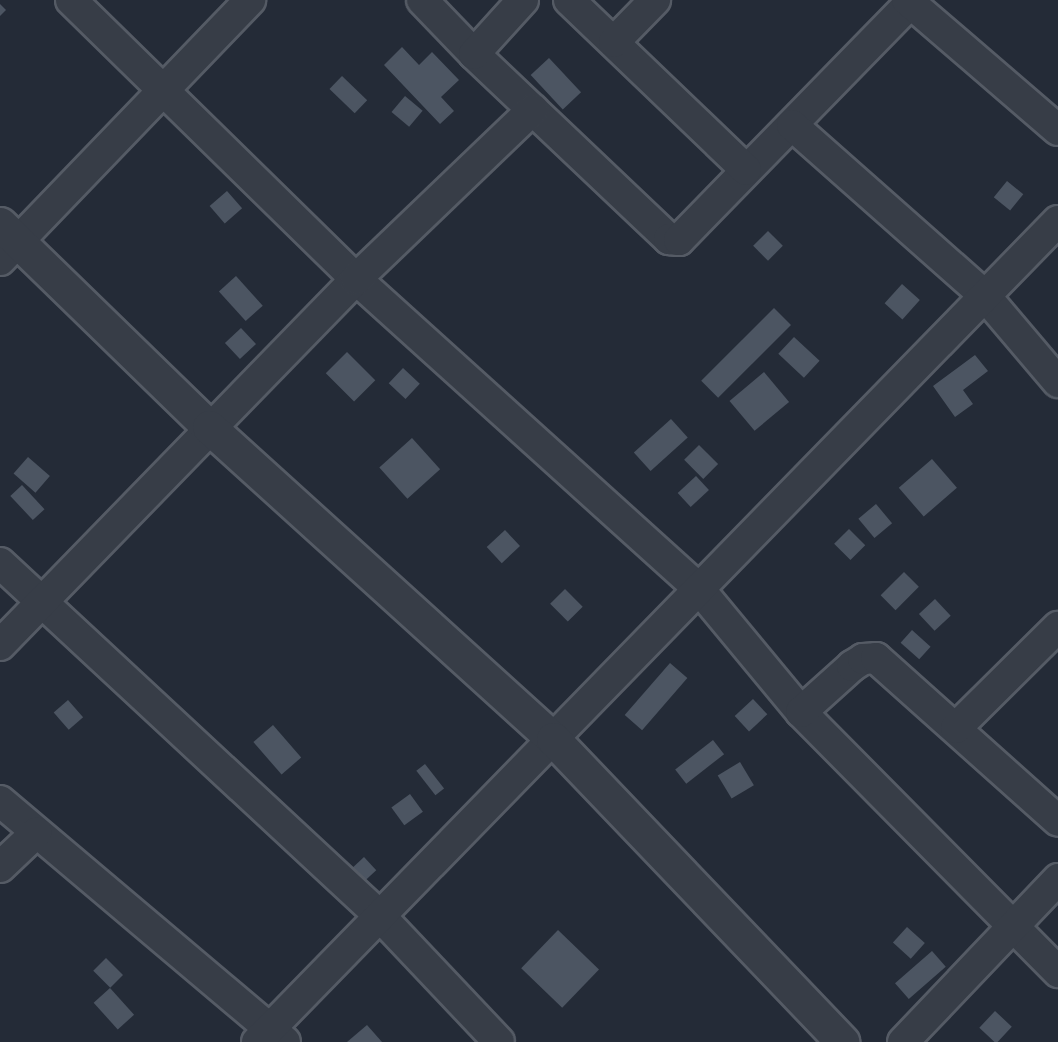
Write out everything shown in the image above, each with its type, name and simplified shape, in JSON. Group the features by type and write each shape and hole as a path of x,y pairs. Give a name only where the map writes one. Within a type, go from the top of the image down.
{"street":[{"path":"71,0 356,279 700,590 801,712 1058,972"},
{"path":"250,0 164,89 6,242 553,740 843,1042"},
{"path":"422,0 474,54 669,239 679,240 688,234 746,170 910,1 1058,130"},
{"path":"474,54 523,0"},
{"path":"569,0 746,170"},
{"path":"614,42 656,0"},
{"path":"0,645 209,427 356,279 533,109"},
{"path":"792,125 985,296 1058,382"},
{"path":"0,801 272,1037 380,916 1058,221"},
{"path":"0,563 380,916 499,1042"},
{"path":"957,728 1058,627"},
{"path":"801,712 852,666 863,659 876,658 957,728 1058,821"},
{"path":"0,867 36,833"},
{"path":"903,1042 1058,879"}],"building":[{"path":"0,4 6,10 0,16"},
{"path":"402,47 419,65 432,52 459,80 441,97 454,111 440,124 384,65"},
{"path":"549,58 581,92 563,109 531,75"},
{"path":"342,76 367,100 355,113 329,89"},
{"path":"405,96 423,111 409,127 392,112"},
{"path":"1007,181 1023,194 1010,211 994,197"},
{"path":"227,191 242,208 225,223 210,206"},
{"path":"768,231 783,246 768,261 753,246"},
{"path":"236,276 263,306 246,321 219,291"},
{"path":"902,284 920,300 902,319 885,303"},
{"path":"774,308 791,325 718,398 701,381"},
{"path":"241,328 256,344 240,359 225,343"},
{"path":"794,337 820,361 804,378 778,354"},
{"path":"347,352 375,380 354,401 326,373"},
{"path":"975,355 988,371 963,390 973,404 955,417 933,386"},
{"path":"403,368 420,384 405,399 389,383"},
{"path":"764,372 789,402 755,431 730,401"},
{"path":"671,419 688,438 651,471 634,452"},
{"path":"412,438 440,469 407,499 379,467"},
{"path":"699,445 718,464 703,479 684,460"},
{"path":"28,457 50,476 35,493 14,474"},
{"path":"932,459 957,488 924,517 899,488"},
{"path":"696,476 709,490 691,507 678,493"},
{"path":"22,485 45,509 33,520 10,496"},
{"path":"876,504 892,523 874,538 858,519"},
{"path":"849,529 865,545 850,560 834,544"},
{"path":"505,530 520,546 502,563 487,547"},
{"path":"904,572 919,587 896,610 881,595"},
{"path":"565,589 583,607 568,622 550,604"},
{"path":"935,599 951,616 935,631 919,614"},
{"path":"912,630 931,647 919,659 901,643"},
{"path":"670,663 687,678 642,730 625,715"},
{"path":"753,699 767,714 749,731 735,716"},
{"path":"68,700 83,717 69,730 54,712"},
{"path":"273,725 301,757 282,775 253,742"},
{"path":"713,740 724,754 686,784 675,770"},
{"path":"740,762 754,785 732,799 718,775"},
{"path":"425,764 444,788 435,795 416,771"},
{"path":"410,794 423,812 404,825 391,808"},
{"path":"364,857 376,870 359,886 347,873"},
{"path":"907,927 925,943 911,959 893,943"},
{"path":"558,930 599,970 562,1008 521,968"},
{"path":"932,951 946,967 909,999 895,983"},
{"path":"106,958 123,975 110,988 93,971"},
{"path":"110,988 134,1015 118,1029 94,1003"},
{"path":"995,1011 1012,1027 998,1042 995,1042 979,1028"},
{"path":"367,1025 382,1042 347,1042"}]}
